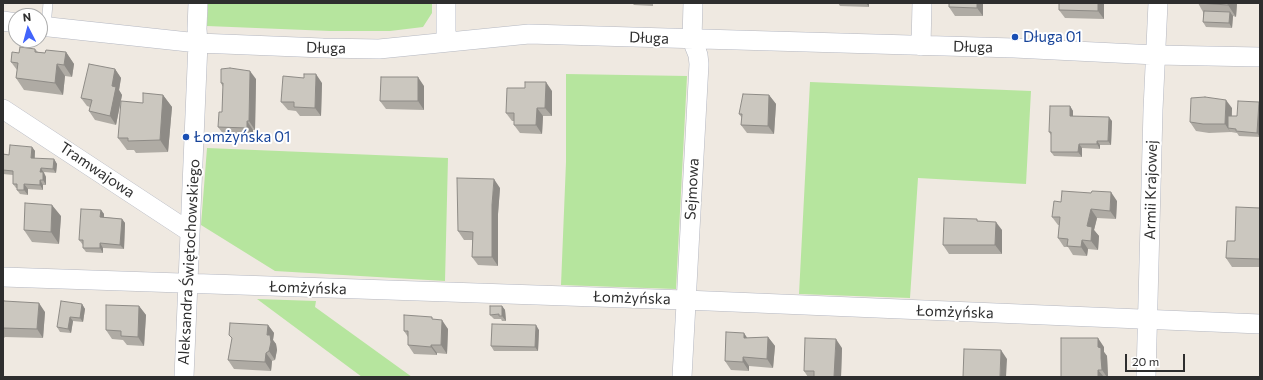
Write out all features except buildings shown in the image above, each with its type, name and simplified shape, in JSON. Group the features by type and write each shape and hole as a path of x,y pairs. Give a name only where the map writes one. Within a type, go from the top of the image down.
{"street":[{"name":"Aleksandra Świętochowskiego","path":"184,377 198,43 198,3"},
{"path":"446,3 446,42"},
{"name":"Sejmowa","path":"682,377 699,64 698,55 692,40 693,3"},
{"path":"921,46 922,3"},
{"name":"Armii Krajowej","path":"1146,377 1153,110 1158,3"},
{"name":"Długa","path":"48,27 198,43 379,49 529,34 1156,55 1260,57"},
{"name":"Tramwajowa","path":"3,109 190,232"},
{"name":"Łomżyńska","path":"3,277 685,300 1260,324"}],"green space":[{"path":"208,3 432,3 432,13 423,27 390,31 330,31 207,26"},
{"path":"566,74 687,76 676,289 561,285 566,162"},
{"path":"810,82 1031,91 1026,184 918,178 910,298 799,294"},
{"path":"207,148 448,158 445,281 275,271 201,225"},
{"path":"257,299 316,301 315,307 412,377 362,377"}],"place":[{"name":"Długa 01","path":"1015,37"},
{"name":"Łomżyńska 01","path":"186,137"}]}
